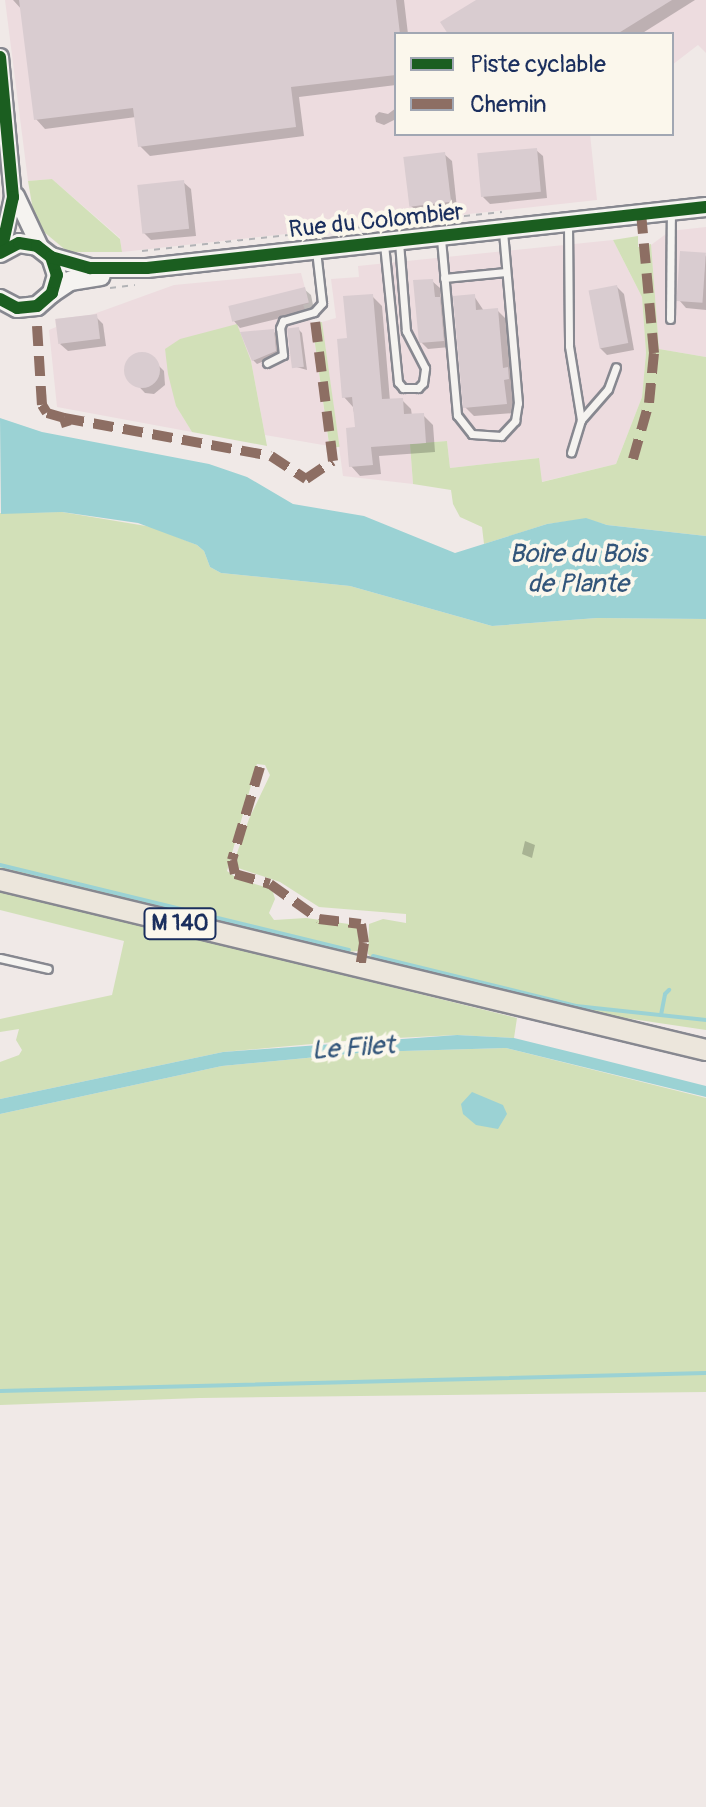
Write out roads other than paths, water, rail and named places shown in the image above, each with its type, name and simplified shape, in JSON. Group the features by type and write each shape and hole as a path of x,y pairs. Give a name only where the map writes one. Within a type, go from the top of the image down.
{"main road":[{"name":"Rue du Colombier","path":"0,299 17,308 27,309 37,306 74,279 147,268 706,207"},
{"path":"0,253 19,243 46,252 57,275 52,293"},
{"name":"Rue du Colombier","path":"46,252 90,268 147,268"},
{"name":"M 140","path":"0,880 706,1050"}],"street":[{"path":"0,57 13,183 10,222 0,253"},
{"path":"13,183 23,216 46,252"}],"lane":[{"path":"670,319 671,211"},
{"path":"568,223 568,332 581,420"},
{"path":"441,237 457,415 466,431 485,438 506,434 517,412 502,230"},
{"path":"392,242 406,331 424,363 423,383 418,388 403,388 398,382 393,333 392,242"},
{"path":"267,363 283,355 283,321 321,307 316,250"},
{"path":"444,278 506,272"},
{"path":"393,333 406,331"},
{"path":"571,453 581,420 608,389 616,367"},
{"path":"0,958 48,969"}],"water":[{"name":"Boire du Bois de Plante","path":"0,418 42,432 209,464 247,477 293,504 364,516 455,553 547,524 586,518 607,525 706,536 706,619 597,618 492,626 350,586 221,573 210,567 204,551 197,545 138,523 62,512 1,514"},
{"name":"Le Filet","path":"457,1035 514,1038 587,1056 706,1086 706,1097 506,1048 369,1052 222,1066 0,1114 0,1099 223,1052"},
{"path":"472,1092 503,1105 507,1114 498,1129 476,1125 463,1114 461,1104"}],"waterway":[{"path":"0,865 349,950"},
{"path":"373,956 576,1006 706,1020"},
{"path":"661,1015 665,994 669,990"},
{"path":"0,1391 706,1373"}]}
